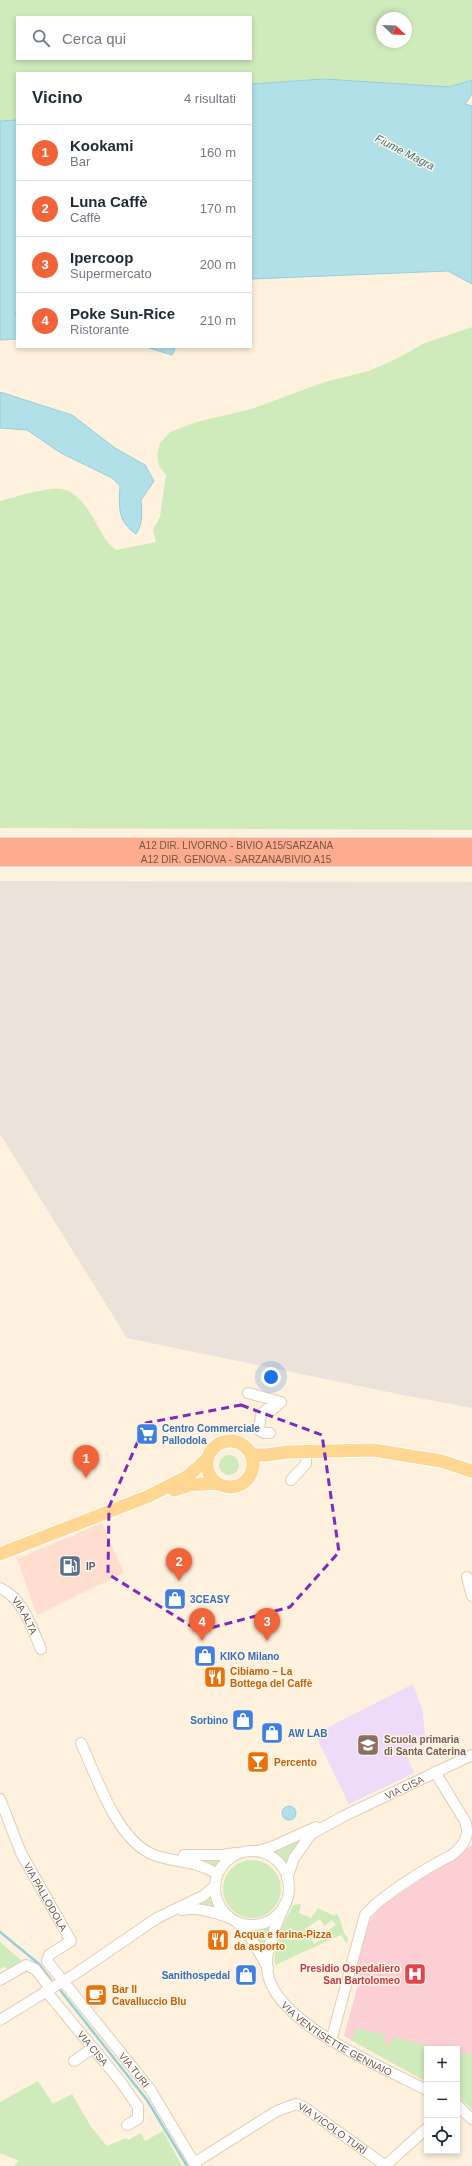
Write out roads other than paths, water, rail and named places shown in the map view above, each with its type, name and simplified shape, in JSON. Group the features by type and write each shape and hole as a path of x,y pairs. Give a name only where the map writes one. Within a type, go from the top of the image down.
{"highway":[{"name":"A12 DIR. LIVORNO - BIVIO A15/SARZANA","path":"0,845 472,845"},
{"name":"A12 DIR. GENOVA - SARZANA/BIVIO A15","path":"0,859 472,858"}],"main road":[{"path":"0,1554 149,1496 188,1476 208,1458 215,1447 226,1441 243,1445 251,1455 253,1465 250,1475"},
{"path":"251,1455 306,1451 373,1450 441,1461 472,1471"},
{"path":"208,1458 209,1474 216,1482 226,1487 236,1486 244,1482 250,1475 272,1460 306,1451"},
{"path":"149,1496 159,1495 190,1485 216,1482"}],"street":[{"path":"248,1393 280,1402 272,1410 267,1409 260,1414 259,1430 264,1433 270,1433"},
{"path":"291,1480 306,1464 306,1451"},
{"path":"467,1577 472,1596"},
{"name":"VIA ALTA","path":"0,1588 8,1592 19,1602 41,1649"},
{"path":"81,1743 119,1826 142,1850 167,1859 192,1862 207,1867 217,1874"},
{"name":"VIA CISA","path":"258,1851 274,1846 337,1819 472,1755"},
{"path":"332,2040 365,1915 374,1905 386,1896 452,1855 461,1847 467,1837 468,1828 466,1821 435,1772"},
{"name":"VIA PALLODOLA","path":"0,1799 21,1853 71,1941 49,1955 48,1961 63,1980"},
{"name":"VIA CISA","path":"287,1878 294,1858 311,1834 337,1819"},
{"path":"154,1855 194,1856 258,1851 268,1854 283,1868 289,1887 285,1904 278,1914 259,1924 248,1925 217,1913 191,1908 157,1918"},
{"path":"234,1920 220,1907 215,1896 215,1886 217,1874 223,1864 240,1852"},
{"path":"0,2020 157,1918 203,1896 215,1886"},
{"name":"VIA VENTISETTE GENNAIO","path":"268,1968 273,1934 285,1904"},
{"name":"VIA VENTISETTE GENNAIO","path":"234,1920 251,1938 268,1968 272,1988 287,2006 307,2025 332,2040 424,2088"},
{"name":"VIA CISA","path":"0,1980 26,1965 35,1969 48,1989 138,2107 138,2119 127,2125"},
{"name":"VIA TURI","path":"63,1980 150,2089 195,2165"},
{"path":"74,2061 93,2048"},
{"name":"VIA VICOLO TURÌ","path":"195,2165 277,2111 296,2104 304,2107 385,2166"},
{"path":"460,2108 472,2119"},
{"path":"385,2166 424,2131"}],"water":[{"name":"Fiume Magra","path":"324,79 449,87 472,80 472,94 465,104 472,106 472,284 448,271 252,279 252,84"},
{"path":"16,120 16,339 0,340 0,121"},
{"path":"149,348 174,348 175,349 172,355"},
{"path":"0,392 72,415 115,448 145,465 154,481 141,500 141,522 136,534 125,524 122,519 119,501 120,486 112,478 61,453 27,430 0,428"},
{"path":"289,1806 294,1808 296,1813 294,1818 289,1820 284,1818 282,1813 284,1808"}],"waterway":[{"path":"0,1932 39,1964 51,1980"},
{"path":"60,1990 147,2100 187,2166"}],"place":[{"name":"Centro Commerciale Pallodola","path":"147,1434"},
{"name":"Kookami","path":"86,1478"},
{"name":"IP","path":"70,1566"},
{"name":"Luna Caffè","path":"179,1581"},
{"name":"3CEASY","path":"175,1599"},
{"name":"Poke Sun-Rice","path":"202,1641"},
{"name":"Ipercoop","path":"267,1641"},
{"name":"KIKO Milano","path":"205,1656"},
{"name":"Cibiamo – La Bottega del Caffè","path":"215,1677"},
{"name":"Sorbino","path":"243,1720"},
{"name":"AW LAB","path":"272,1733"},
{"name":"Scuola primaria di Santa Caterina","path":"368,1745"},
{"name":"Percento","path":"258,1762"},
{"name":"Acqua e farina-Pizza da asporto","path":"218,1940"},
{"name":"Presidio Ospedaliero San Bartolomeo","path":"415,1974"},
{"name":"Sanithospedal","path":"246,1975"},
{"name":"Bar Il Cavalluccio Blu","path":"96,1995"}]}
